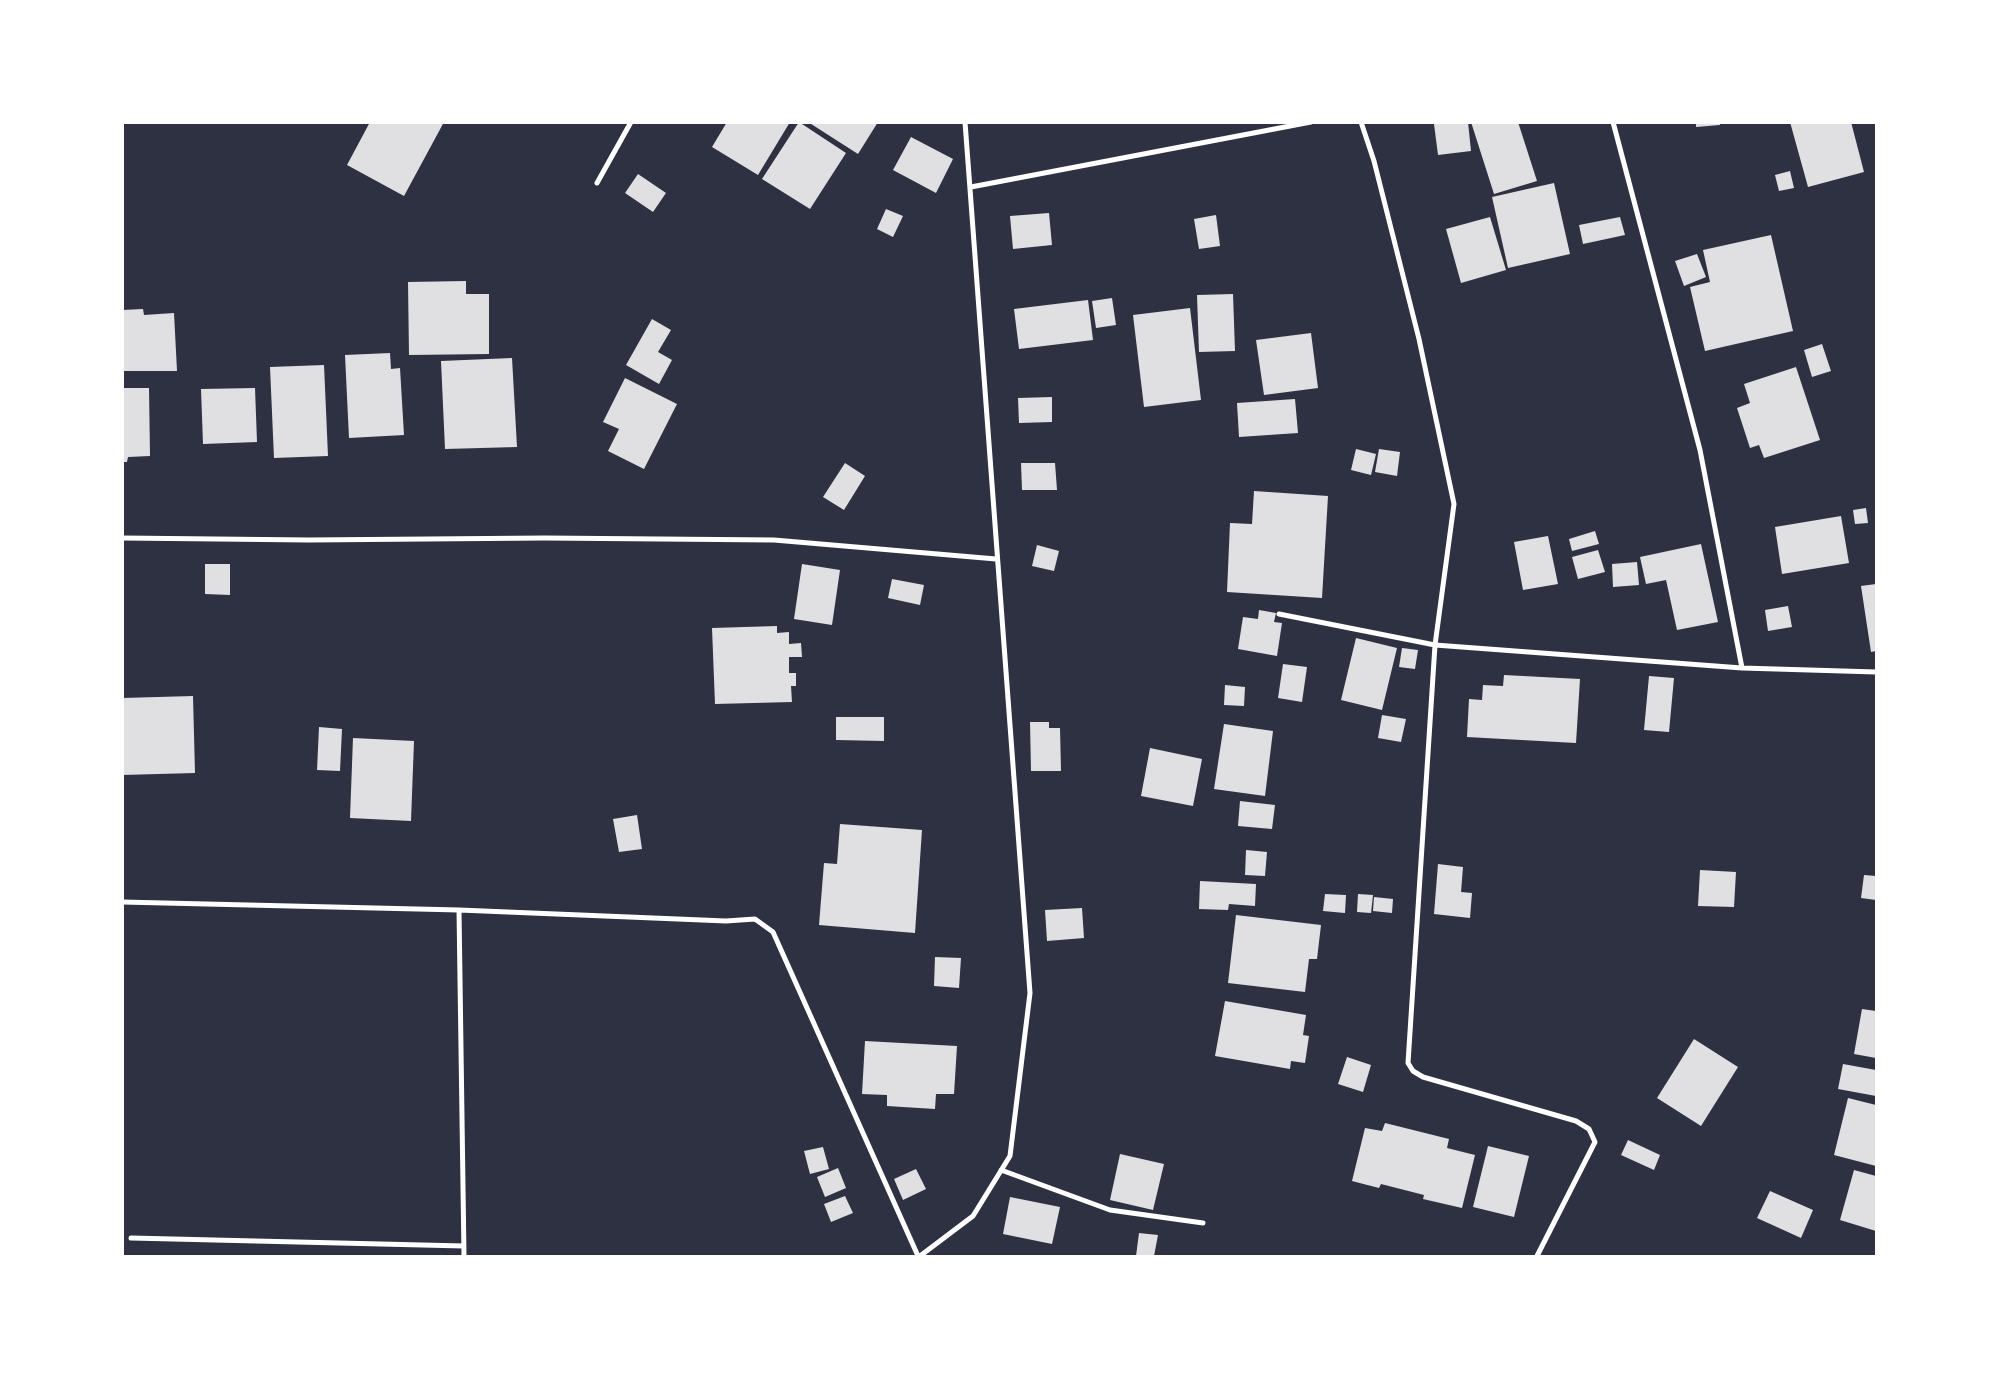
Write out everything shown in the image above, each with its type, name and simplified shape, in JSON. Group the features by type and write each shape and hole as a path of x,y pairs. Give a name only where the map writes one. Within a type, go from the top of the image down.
{"street":[{"path":"597,183 631,122"},
{"path":"122,902 458,910 726,920 755,919 773,932 919,1256 973,1216 1010,1156 1030,994 996,559 966,122"},
{"path":"971,187 1311,122"},
{"path":"1360,122 1374,161 1418,339 1454,504 1435,645 1408,1063 1413,1071 1423,1077 1576,1121 1589,1128 1595,1142 1537,1256"},
{"path":"1612,122 1700,450 1742,668"},
{"path":"122,538 774,540 996,559"},
{"path":"1279,614 1435,645 1742,668 1876,672"},
{"path":"458,910 464,1256"},
{"path":"1001,1170 1110,1210 1202,1223"},
{"path":"132,1238 464,1246"}],"building":[{"path":"370,122 444,122 404,196 347,165"},
{"path":"727,122 790,122 758,175 712,147"},
{"path":"799,122 846,153 810,209 762,179"},
{"path":"808,122 878,122 858,154"},
{"path":"1442,122 1468,122 1471,151 1438,155 1434,124"},
{"path":"1471,122 1518,122 1537,181 1494,194"},
{"path":"1696,122 1720,122 1720,125 1696,127"},
{"path":"1790,122 1851,122 1864,172 1808,187"},
{"path":"911,137 953,159 936,193 893,170"},
{"path":"1790,171 1794,188 1779,191 1775,175"},
{"path":"638,174 666,193 653,212 625,193"},
{"path":"1554,183 1570,254 1508,268 1492,197"},
{"path":"886,209 903,216 893,237 877,229"},
{"path":"1049,213 1052,245 1013,249 1010,216"},
{"path":"1216,215 1220,246 1199,249 1194,219"},
{"path":"1490,217 1506,270 1461,283 1446,229"},
{"path":"1620,217 1625,235 1583,244 1579,225"},
{"path":"1771,235 1793,331 1705,351 1690,287 1710,282 1703,250"},
{"path":"1697,254 1706,277 1684,286 1675,261"},
{"path":"466,281 466,294 489,294 489,354 409,355 408,282"},
{"path":"1233,294 1235,351 1199,352 1197,295"},
{"path":"1112,298 1116,325 1096,328 1092,301"},
{"path":"1088,300 1093,340 1019,349 1014,309"},
{"path":"1190,308 1201,400 1144,407 1133,315"},
{"path":"143,309 144,315 174,313 177,371 122,371 122,310"},
{"path":"652,319 671,330 658,352 672,360 659,384 626,365"},
{"path":"1311,333 1318,388 1264,395 1256,340"},
{"path":"1822,344 1831,371 1812,377 1804,350"},
{"path":"390,353 391,369 400,368 404,435 349,438 345,355"},
{"path":"512,358 517,447 445,449 441,361"},
{"path":"324,365 328,456 274,458 270,367"},
{"path":"1796,367 1820,440 1764,458 1759,445 1750,448 1737,408 1750,403 1744,384"},
{"path":"625,378 677,404 644,469 608,451 619,429 603,422"},
{"path":"122,388 149,388 150,456 128,457 127,462 122,462"},
{"path":"255,388 257,442 203,444 201,389"},
{"path":"1052,397 1052,422 1019,423 1018,398"},
{"path":"1295,399 1298,433 1239,437 1237,403"},
{"path":"1356,449 1376,454 1371,475 1351,470"},
{"path":"1379,449 1400,452 1397,476 1375,472"},
{"path":"845,463 865,476 844,510 823,497"},
{"path":"1021,463 1055,463 1057,490 1022,490"},
{"path":"1254,491 1328,496 1322,598 1227,592 1230,523 1252,524"},
{"path":"1866,508 1868,523 1855,524 1853,510"},
{"path":"1841,516 1849,563 1782,574 1775,527"},
{"path":"1595,531 1599,544 1572,551 1569,539"},
{"path":"1548,536 1558,584 1523,590 1514,542"},
{"path":"1701,544 1718,622 1677,630 1666,580 1646,584 1640,557"},
{"path":"1037,545 1059,551 1054,571 1032,566"},
{"path":"1598,550 1605,572 1578,579 1572,557"},
{"path":"1637,562 1639,585 1613,587 1612,564"},
{"path":"205,564 230,564 230,595 205,594"},
{"path":"802,564 840,570 832,625 794,619"},
{"path":"892,579 924,585 920,605 888,598"},
{"path":"1876,584 1876,651 1871,652 1861,586"},
{"path":"1788,606 1792,627 1768,631 1765,610"},
{"path":"1259,610 1276,613 1274,622 1282,623 1277,656 1238,649 1243,617 1258,619"},
{"path":"777,626 777,633 789,632 789,644 801,643 802,657 789,657 789,673 796,673 796,686 791,686 792,702 715,704 712,628"},
{"path":"1356,638 1397,648 1382,710 1341,700"},
{"path":"1402,648 1418,650 1415,669 1399,667"},
{"path":"1283,664 1307,667 1302,702 1278,698"},
{"path":"1504,675 1580,679 1576,743 1467,737 1469,699 1482,700 1483,685 1503,686"},
{"path":"1649,676 1674,678 1669,732 1644,730"},
{"path":"1225,685 1245,687 1244,706 1224,705"},
{"path":"193,696 195,773 122,775 122,698"},
{"path":"1382,715 1406,719 1401,742 1378,738"},
{"path":"836,717 884,717 884,741 836,740"},
{"path":"1030,722 1049,722 1049,728 1060,728 1061,771 1031,771"},
{"path":"1224,724 1273,731 1265,796 1214,789"},
{"path":"319,727 342,729 340,771 317,770"},
{"path":"353,738 414,741 411,821 350,818"},
{"path":"1150,748 1202,759 1193,806 1141,796"},
{"path":"1240,801 1275,805 1272,829 1238,826"},
{"path":"637,815 642,849 619,852 613,819"},
{"path":"840,824 922,830 915,933 819,925 824,863 837,864"},
{"path":"1246,850 1267,852 1265,876 1245,875"},
{"path":"1438,864 1463,867 1461,892 1472,893 1470,918 1434,914"},
{"path":"1700,870 1736,872 1734,907 1698,906"},
{"path":"1864,875 1876,876 1876,900 1861,898"},
{"path":"1200,881 1256,884 1255,906 1229,904 1228,910 1199,909"},
{"path":"1325,894 1346,895 1345,913 1323,911"},
{"path":"1358,894 1373,895 1371,913 1357,912"},
{"path":"1374,897 1393,899 1392,913 1373,911"},
{"path":"1082,908 1084,938 1047,941 1045,910"},
{"path":"1236,915 1321,925 1317,959 1309,959 1305,992 1228,983"},
{"path":"935,957 961,958 959,988 934,986"},
{"path":"1225,1001 1306,1015 1303,1035 1309,1036 1305,1063 1291,1061 1290,1069 1215,1056"},
{"path":"1862,1009 1876,1011 1876,1058 1854,1054"},
{"path":"1694,1039 1738,1067 1701,1126 1657,1098"},
{"path":"865,1041 957,1046 954,1094 936,1094 935,1109 887,1106 887,1095 862,1094"},
{"path":"1347,1057 1371,1065 1363,1092 1338,1084"},
{"path":"1843,1064 1876,1070 1876,1096 1838,1089"},
{"path":"1848,1098 1876,1105 1876,1166 1834,1155"},
{"path":"1385,1123 1449,1139 1447,1148 1475,1155 1462,1208 1423,1199 1424,1195 1381,1184 1379,1188 1352,1181 1365,1128 1382,1131"},
{"path":"1628,1140 1660,1155 1654,1170 1621,1155"},
{"path":"1488,1146 1529,1156 1514,1217 1473,1207"},
{"path":"823,1147 829,1169 810,1174 804,1151"},
{"path":"1120,1154 1164,1164 1153,1210 1110,1200"},
{"path":"838,1168 846,1188 825,1197 817,1177"},
{"path":"916,1169 926,1189 903,1200 894,1179"},
{"path":"1854,1170 1876,1176 1876,1231 1840,1220"},
{"path":"1770,1191 1813,1210 1801,1238 1757,1218"},
{"path":"845,1196 853,1213 831,1222 824,1204"},
{"path":"1010,1197 1060,1207 1052,1244 1003,1234"},
{"path":"1139,1233 1158,1235 1154,1256 1136,1256"}]}
